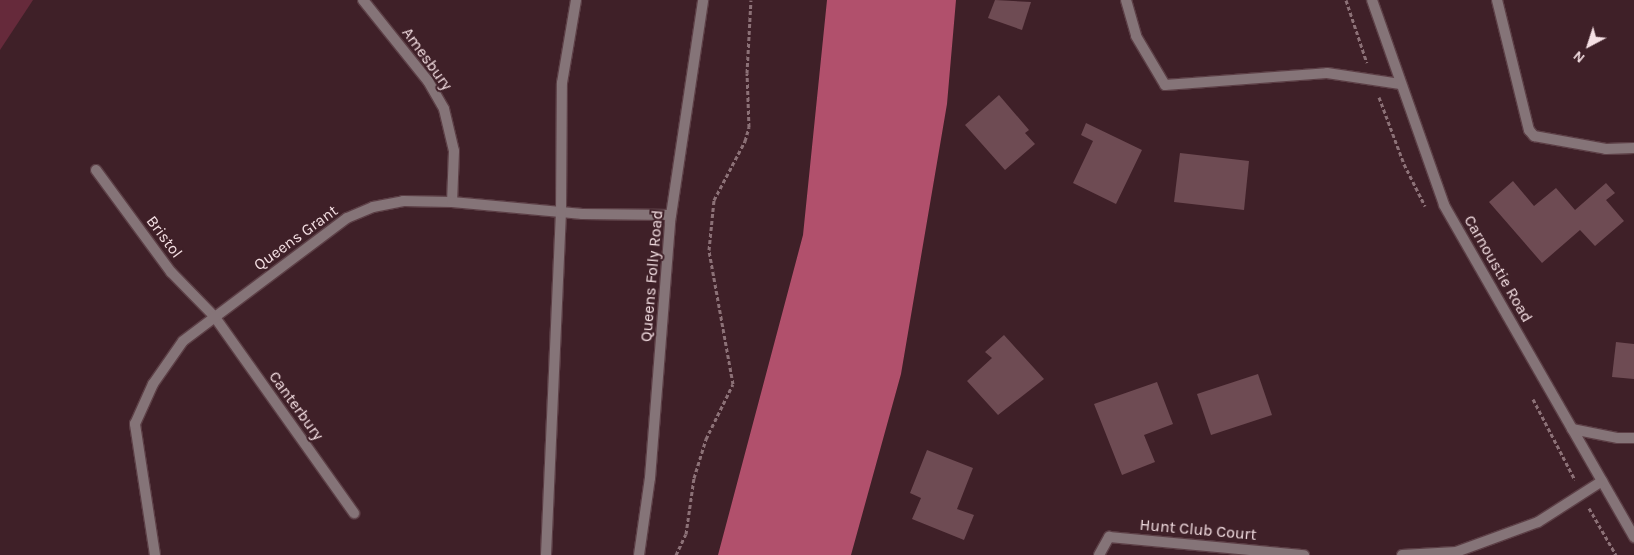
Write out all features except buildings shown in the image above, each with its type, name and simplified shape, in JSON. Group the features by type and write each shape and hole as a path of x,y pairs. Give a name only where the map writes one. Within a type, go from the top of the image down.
{"street":[{"name":"Amesbury","path":"363,0 428,81 444,109 454,151 452,202"},
{"path":"546,555 561,213 562,82 576,0"},
{"name":"Queens Folly Road","path":"639,555 650,478 671,215 703,0"},
{"path":"1126,0 1136,36 1164,85 1327,73 1400,84"},
{"name":"Carnoustie Road","path":"1372,0 1444,205 1634,537"},
{"path":"1497,0 1530,130 1534,136 1606,149 1634,148"},
{"name":"Bristol","path":"96,170 171,272 214,316"},
{"name":"Queens Grant","path":"155,555 135,424 153,384 183,341 347,218 373,207 403,201 452,202 561,213 671,215"},
{"name":"Canterbury","path":"214,316 354,513"},
{"path":"1572,429 1618,438 1634,438"},
{"path":"1402,555 1456,552 1538,522 1602,481"},
{"name":"Hunt Club Court","path":"1099,555 1109,537 1304,555"}],"path":[{"path":"676,555 686,534 694,478 706,439 733,384 709,250 714,200 745,141 749,127 747,73 752,0"}],"shaded area":[{"path":"0,0 33,0 0,50"},
{"path":"827,0 956,0 947,104 901,374 851,555 718,555 803,235"}]}
